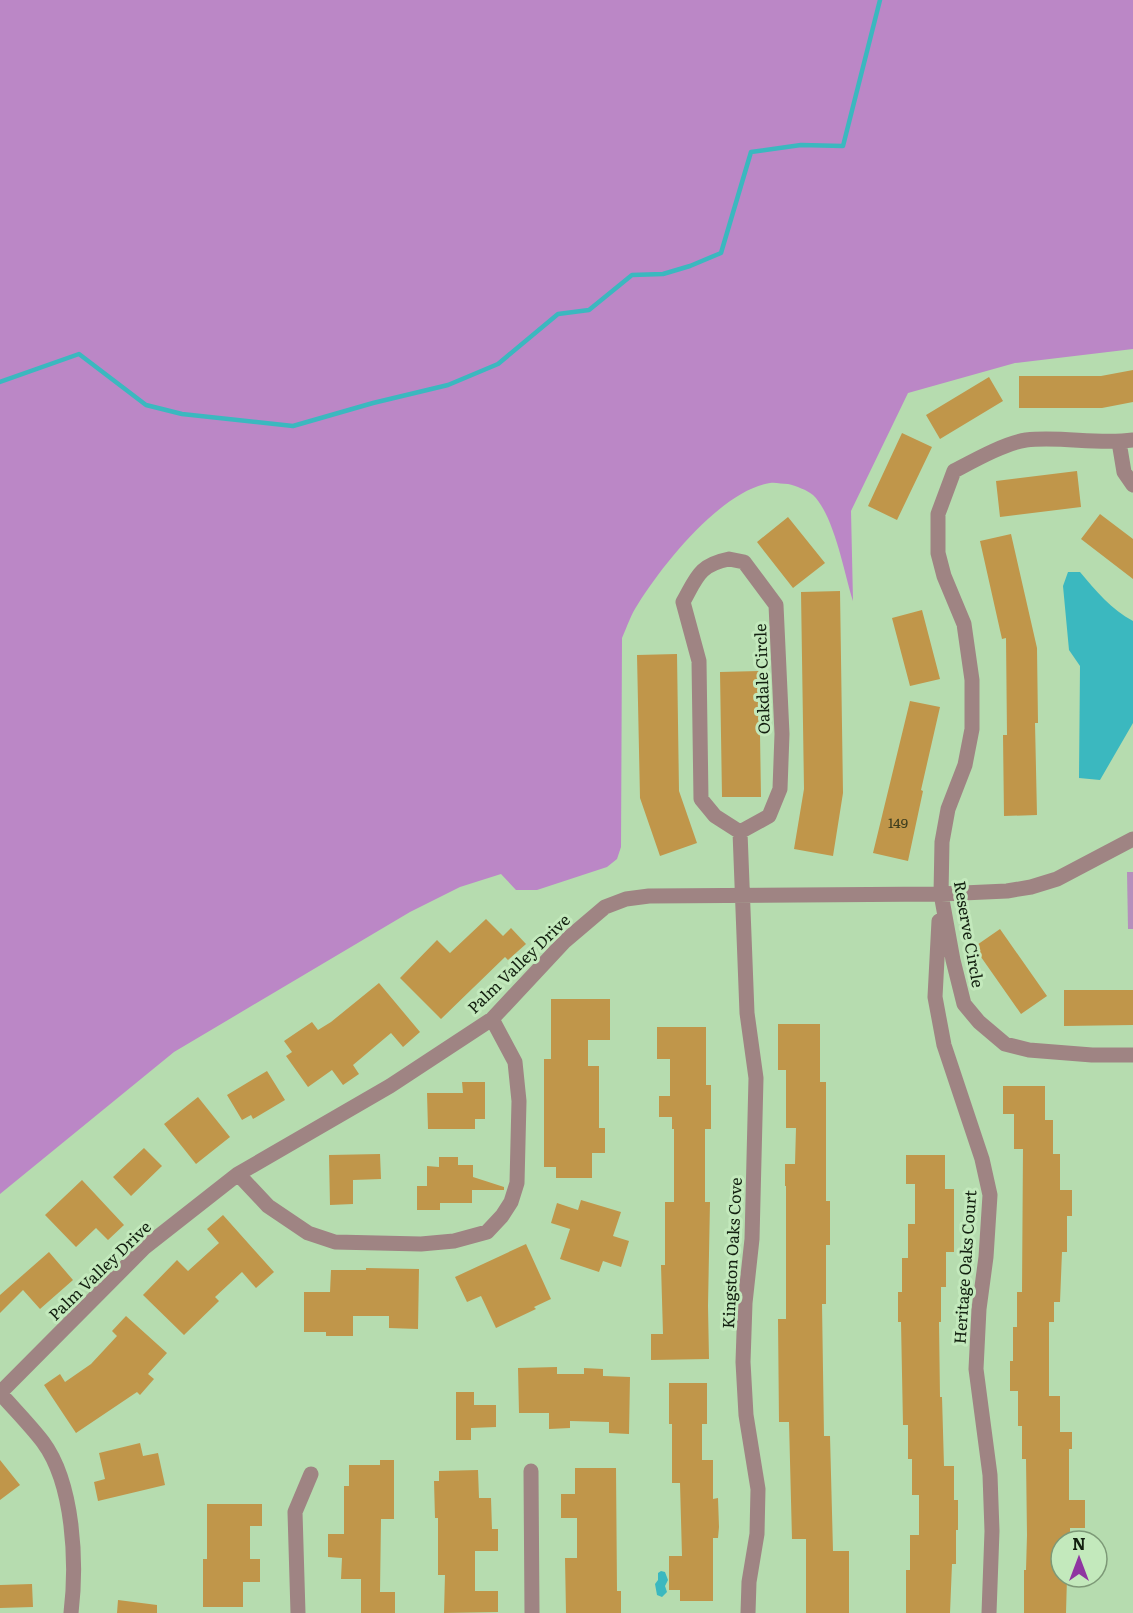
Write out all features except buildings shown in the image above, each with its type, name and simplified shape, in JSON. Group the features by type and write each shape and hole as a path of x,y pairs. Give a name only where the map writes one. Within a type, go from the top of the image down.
{"street":[{"name":"Reserve Circle","path":"1133,485 1124,472 1126,441 1024,440 986,454 954,471 938,514 938,553 944,576 963,624 972,680 972,729 965,765 948,809 942,842 941,894 964,1004 979,1022 1005,1044 1040,1051 1133,1055"},
{"name":"Oakdale Circle","path":"729,559 744,562 776,605 780,650 782,734 780,789 769,816 740,832 715,816 701,799 699,661 683,602 698,574 713,562 729,559"},
{"path":"740,832 744,894"},
{"name":"Palm Valley Drive","path":"0,1393 145,1247 238,1174 390,1086 492,1019 565,941 605,907 626,898 649,896 984,893 1031,887 1057,879 1133,839"},
{"name":"Kingston Oaks Cove","path":"744,894 747,1013 756,1078 752,1239 745,1303 743,1362 746,1415 758,1489 757,1534 749,1582 748,1613"},
{"name":"Heritage Oaks Court","path":"941,894 935,997 944,1045 982,1159 990,1195 986,1257 979,1309 976,1369 990,1475 992,1531 989,1613"},
{"path":"238,1174 268,1206 308,1233 335,1242 421,1244 454,1241 487,1232 511,1202 517,1183 519,1101 515,1062 492,1019"},
{"path":"0,1393 44,1443 60,1479 70,1527 73,1578 71,1613"},
{"path":"531,1471 532,1613"},
{"path":"298,1613 295,1512 311,1474"}],"shaded area":[{"path":"0,0 1133,0 1133,349 1015,363 908,393 851,511 853,601 827,516 813,495 805,490 788,484 772,483 751,489 713,514 662,569 631,616 622,638 621,847 617,859 607,867 537,890 516,890 501,874 460,887 410,912 174,1052 0,1194"},
{"path":"1127,872 1133,872 1133,929 1128,929"}],"water":[{"path":"1068,572 1080,572 1098,593 1133,621 1133,723 1100,780 1079,778 1080,666 1069,650 1063,586"},
{"path":"665,1572 668,1580 665,1586 667,1592 662,1597 657,1595 655,1584 658,1580 658,1573"}],"waterway":[{"path":"0,382 79,354 146,405 182,414 293,426 448,385 498,364 558,314 589,310 632,275 663,274 721,253 751,152 801,145 843,146 880,0"}]}
